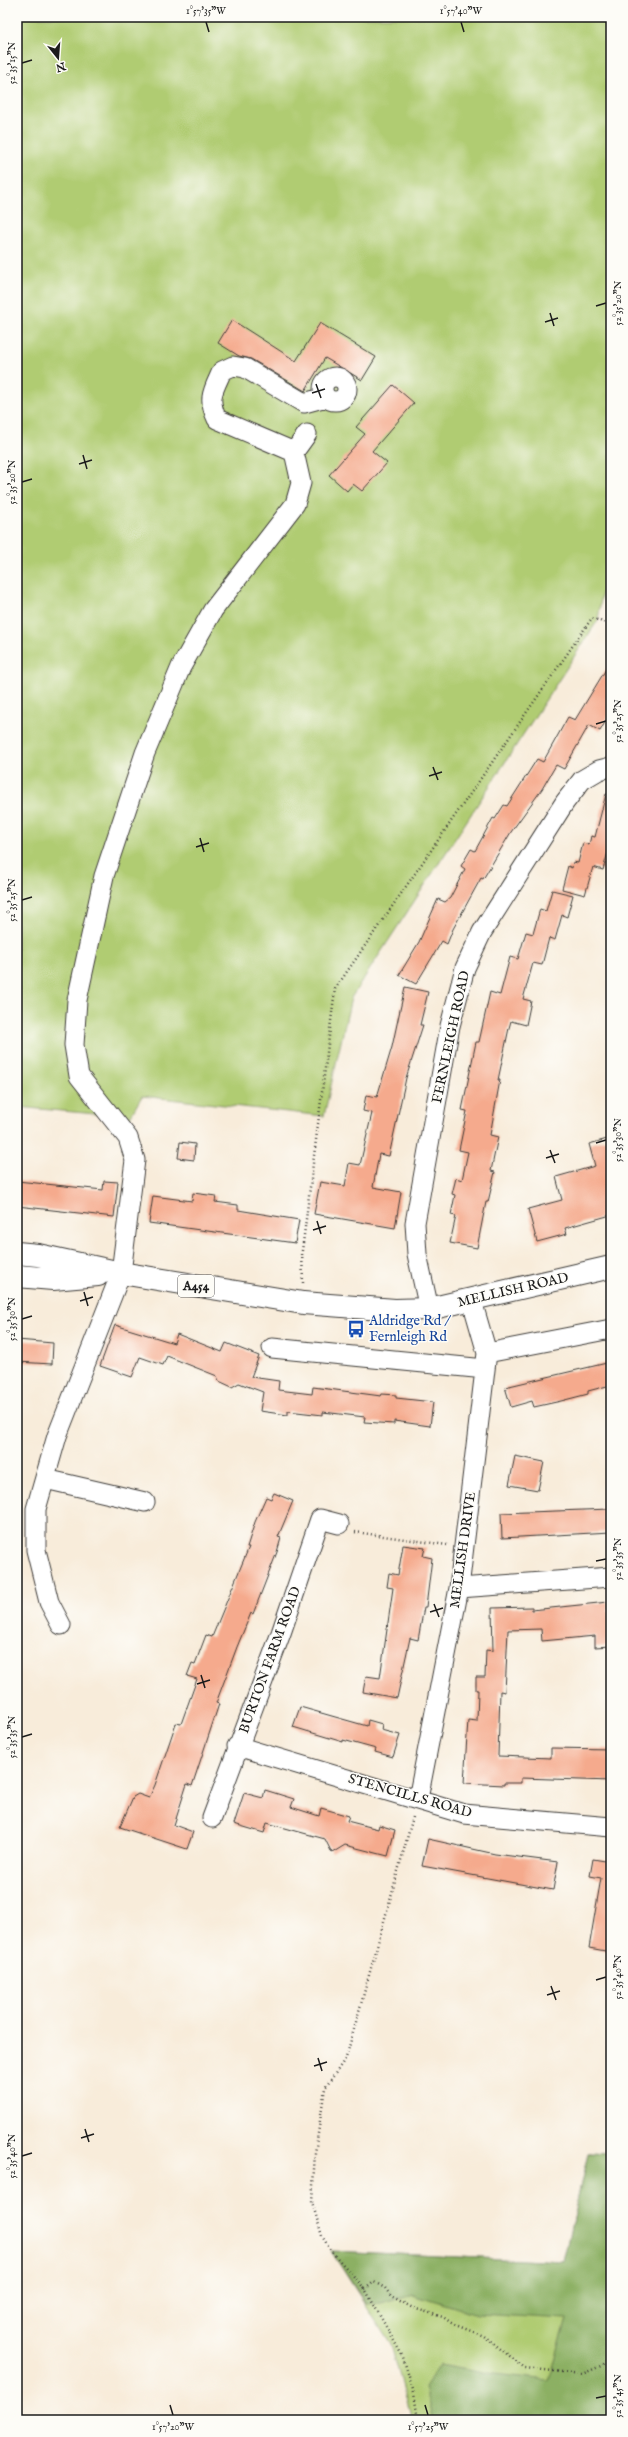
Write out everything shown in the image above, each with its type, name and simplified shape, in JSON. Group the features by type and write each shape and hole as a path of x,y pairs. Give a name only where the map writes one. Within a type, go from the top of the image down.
{"main road":[{"name":"A454","path":"17,1253 38,1255 121,1273"},
{"name":"MELLISH ROAD","path":"121,1273 303,1303 359,1309 429,1309 472,1301 611,1267"},
{"name":"A454","path":"17,1276 53,1279 121,1273"}],"street":[{"path":"294,452 217,419 210,405 222,371 233,366 245,368 304,403 326,397"},
{"path":"61,1625 49,1602 36,1550 36,1509 57,1436 121,1273 135,1160 128,1138 79,1076 74,1045 77,1000 104,876 145,753 181,667 213,610 295,504 301,483 294,452 307,434"},
{"name":"FERNLEIGH ROAD","path":"429,1309 418,1254 415,1223 450,1026 465,968 482,932 565,802 582,780 599,770 611,767"},
{"name":"MELLISH DRIVE","path":"418,1799 459,1588 486,1361 472,1301"},
{"path":"272,1348 486,1361 611,1328"},
{"path":"45,1480 145,1502"},
{"name":"BURTON FARM ROAD","path":"211,1818 281,1633 320,1519 339,1524"},
{"path":"459,1588 611,1577"},
{"name":"STENCILLS ROAD","path":"237,1746 464,1814 611,1827"}],"path":[{"path":"303,1303 302,1251 335,990 592,618 611,625"},
{"path":"339,1524 346,1530 464,1548"},
{"path":"418,1799 346,2058 325,2088 312,2202 322,2236 331,2251 365,2289 403,2357 414,2393 418,2420"},
{"path":"365,2289 374,2282 385,2288 391,2296 413,2308 443,2317 453,2324 484,2336 525,2368 582,2374 601,2366 611,2356"},
{"path":"611,2282 611,2298"}],"green space":[{"path":"17,17 611,17 611,531 598,620 351,998 324,1116 142,1096 130,1117 17,1107"},
{"path":"588,2153 611,2154 611,2420 412,2420 391,2345 331,2251 563,2262"},
{"path":"588,2153 611,2154 611,2420 433,2420 424,2388 440,2364 494,2374 549,2380 567,2319 477,2314 413,2294 380,2303 366,2304 331,2251 563,2262"}],"building":[{"path":"232,320 296,361 320,323 376,357 362,380 325,358 305,391 251,359 239,356 218,343"},
{"path":"393,385 414,403 372,451 387,463 362,491 353,484 347,491 329,475 365,434 356,427"},
{"path":"611,661 611,712 600,731 589,725 564,769 556,765 542,789 511,832 483,879 481,878 453,929 447,944 442,941 416,984 399,975 419,942 438,899 445,902 450,898 465,869 461,866 471,849 475,851 493,818 495,819 504,805 507,806 537,759 543,762 568,717 575,720"},
{"path":"606,794 611,795 611,841 603,870 593,867 585,895 562,889 568,866 572,868 573,862 578,863 583,843 589,845 591,836 595,837"},
{"path":"552,890 573,895 567,917 562,915 555,940 549,938 542,965 533,963 523,999 531,1001 526,1025 511,1021 509,1028 498,1080 500,1080 490,1135 498,1137 491,1171 495,1172 488,1202 486,1202 477,1248 450,1243 456,1216 451,1215 455,1195 452,1194 456,1178 462,1180 468,1152 459,1150 467,1111 462,1110 476,1042 479,1042 490,992 500,995 510,957 518,959 526,932 533,934 540,909 546,911"},
{"path":"405,987 428,992 420,1025 423,1025 406,1078 389,1156 379,1154 373,1187 401,1192 395,1228 314,1214 320,1182 345,1186 349,1163 360,1165 372,1113 363,1111 366,1095 377,1097 392,1047"},
{"path":"611,1138 611,1215 565,1228 567,1234 537,1242 528,1209 562,1200 556,1177 595,1166 589,1144"},
{"path":"180,1142 195,1144 194,1160 178,1158"},
{"path":"17,1181 103,1190 104,1181 118,1182 114,1217 17,1206"},
{"path":"193,1193 216,1196 215,1202 238,1205 238,1210 299,1220 295,1243 149,1223 153,1196 192,1201"},
{"path":"115,1325 174,1343 177,1334 222,1352 226,1343 259,1356 251,1377 279,1381 278,1390 312,1394 313,1387 381,1396 382,1394 396,1395 396,1398 433,1402 430,1426 394,1421 394,1424 364,1422 365,1417 323,1412 323,1415 288,1411 288,1415 260,1411 263,1392 239,1383 232,1387 219,1381 217,1376 167,1356 163,1365 140,1357 132,1377 100,1366"},
{"path":"17,1340 53,1343 52,1364 17,1362"},
{"path":"611,1362 611,1385 588,1391 588,1394 534,1407 532,1401 511,1407 505,1387"},
{"path":"515,1456 544,1462 538,1490 509,1485"},
{"path":"274,1493 293,1501 278,1537 281,1538 277,1552 253,1614 251,1613 237,1647 216,1703 219,1704 192,1786 187,1784 174,1825 193,1832 187,1849 120,1827 133,1797 138,1794 149,1798 155,1785 176,1723 181,1724 197,1679 187,1676 192,1663 195,1664 206,1635 212,1637 249,1547 247,1547 255,1522 266,1497 271,1499"},
{"path":"611,1509 611,1532 502,1538 501,1513"},
{"path":"403,1545 425,1548 423,1556 432,1558 426,1607 424,1607 418,1640 410,1638 397,1698 363,1692 366,1676 380,1678 393,1588 387,1587 389,1573 398,1575"},
{"path":"608,1602 608,1612 611,1611 611,1646 595,1647 595,1636 542,1641 541,1629 508,1630 505,1692 500,1691 498,1756 551,1758 551,1748 611,1749 611,1781 521,1778 521,1783 504,1783 504,1785 464,1783 468,1720 477,1721 478,1690 476,1690 476,1677 485,1677 486,1650 493,1651 492,1608 532,1607 532,1610"},
{"path":"300,1707 367,1726 368,1720 382,1724 381,1730 400,1735 393,1757 375,1752 376,1749 343,1740 343,1742 293,1727"},
{"path":"265,1790 294,1799 291,1807 319,1816 321,1808 349,1816 347,1821 378,1829 379,1825 395,1830 388,1856 345,1845 332,1853 325,1839 267,1823 264,1833 234,1824 244,1793 263,1798"},
{"path":"428,1839 495,1854 558,1862 553,1890 422,1866"},
{"path":"593,1859 611,1862 611,1952 589,1948 601,1878 590,1876"}],"place":[{"name":"Aldridge Rd / Fernleigh Rd","path":"356,1329"}]}
